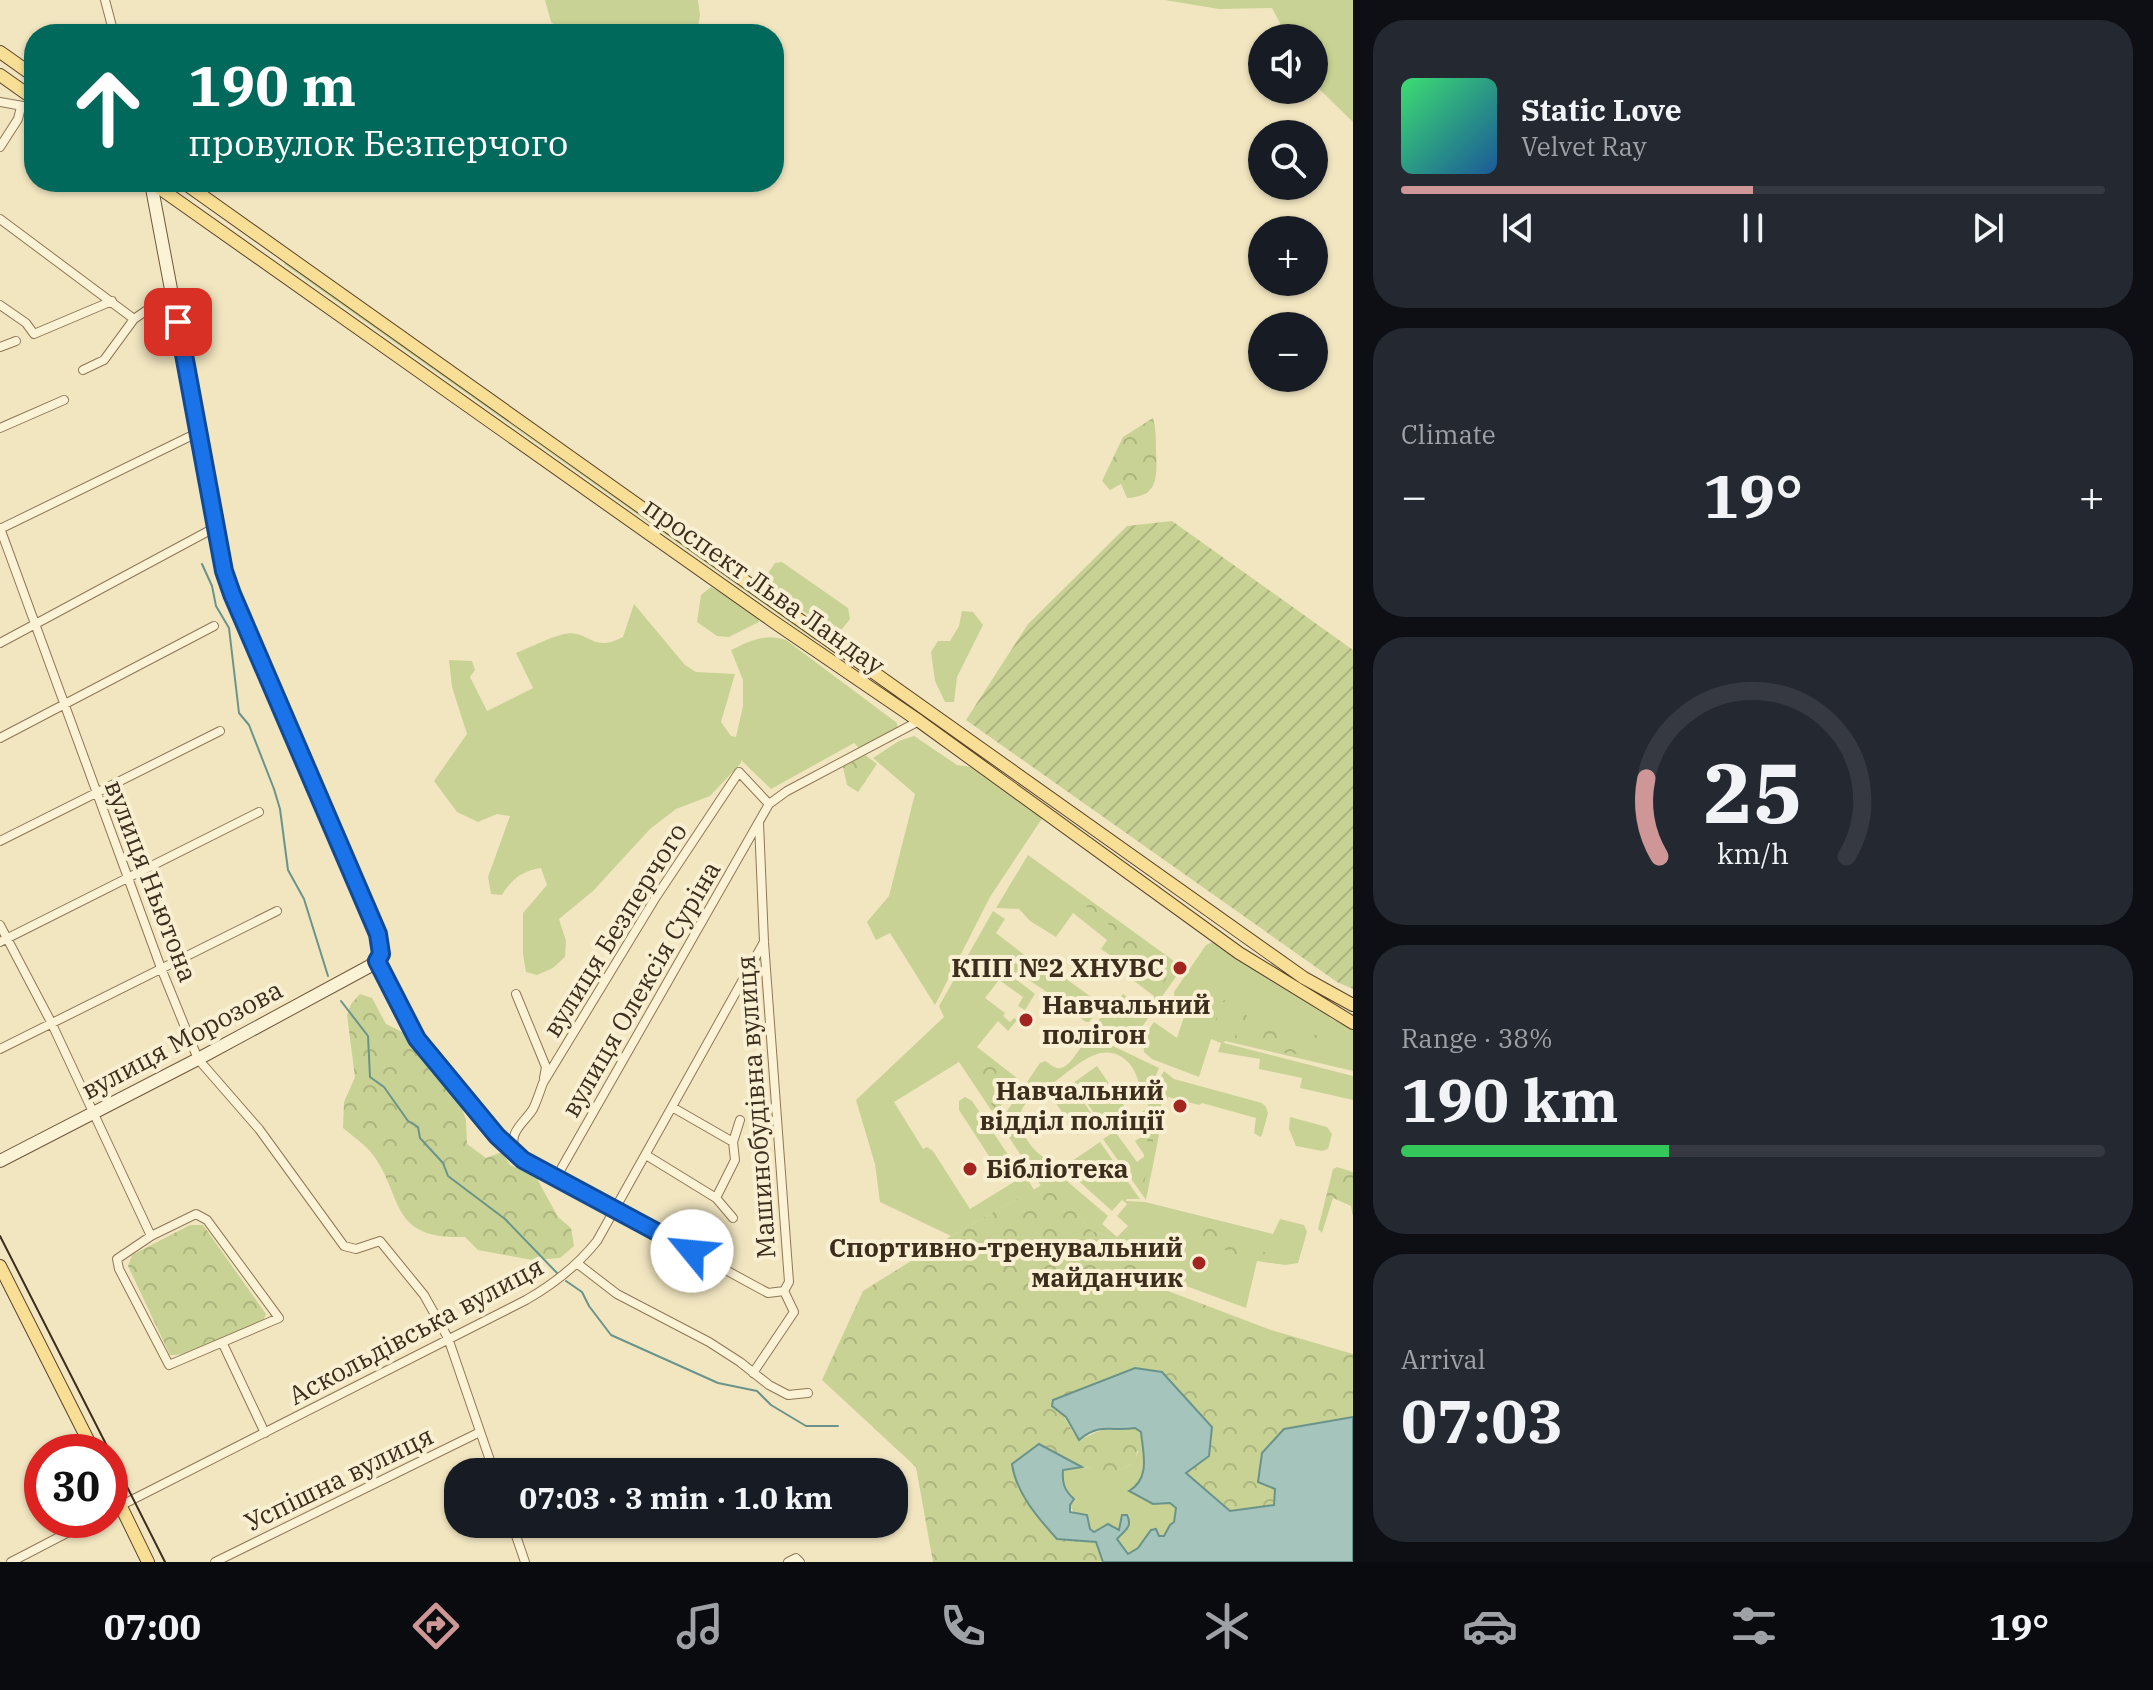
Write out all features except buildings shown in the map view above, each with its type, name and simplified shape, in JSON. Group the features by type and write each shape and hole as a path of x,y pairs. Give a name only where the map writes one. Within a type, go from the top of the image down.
{"main road":[{"path":"0,52 24,69"},
{"path":"0,75 24,92"},
{"path":"153,192 224,571 378,934 379,958"},
{"name":"проспект Льва Ландау","path":"165,192 919,721 1230,946 1297,991 1353,1023"},
{"name":"проспект Льва Ландау","path":"197,192 1304,978 1353,1005"},
{"path":"267,263 277,248"},
{"path":"815,650 825,635"},
{"name":"вулиця Морозова","path":"0,1161 198,1059 379,958"},
{"path":"0,1266 85,1434"},
{"path":"128,1529 148,1562"}],"street":[{"path":"105,0 111,24"},
{"path":"0,102 24,107"},
{"path":"0,147 18,119 21,107"},
{"path":"0,219 134,319"},
{"path":"83,370 104,360 134,319 172,293"},
{"path":"0,305 26,323 34,334 112,301"},
{"path":"0,347 16,341"},
{"path":"0,428 64,400"},
{"path":"0,529 199,432"},
{"path":"0,643 216,527"},
{"name":"вулиця Ньютона","path":"0,529 66,704 95,792 198,1059 259,1129 344,1246 350,1250 375,1241 385,1245 424,1295 448,1338 489,1458"},
{"path":"0,738 214,626"},
{"path":"769,804 836,764 919,721"},
{"path":"0,841 220,731"},
{"name":"вулиця Безперчого","path":"515,1151 512,1144 515,1131 534,1108 543,1083 656,897 739,772 769,804"},
{"name":"вулиця Олексія Суріна","path":"557,1176 769,804"},
{"path":"4,940 259,812"},
{"name":"Машинобудівна вулиця","path":"753,1373 794,1312 784,1291 789,1282 764,942 759,820"},
{"path":"0,1049 277,911"},
{"path":"0,925 4,940 51,1022 151,1236"},
{"name":"Аскольдівська вулиця","path":"128,1502 526,1300 578,1264 597,1241 615,1210 764,942"},
{"path":"379,958 417,1039 497,1136 523,1160 768,1293 784,1291"},
{"path":"516,994 546,1067 543,1083"},
{"path":"672,1107 733,1142"},
{"path":"716,1198 735,1160 733,1142 740,1120"},
{"path":"646,1155 716,1198 733,1218"},
{"path":"201,1215 279,1318 223,1344 173,1365 167,1363 117,1264 120,1255 190,1216 201,1215"},
{"path":"578,1264 617,1294 709,1342 788,1395 808,1393"},
{"path":"223,1344 265,1433"},
{"name":"Успішна вулиця","path":"215,1562 480,1432"},
{"path":"11,1562 57,1538"},
{"path":"517,1538 525,1562"},
{"path":"788,1562 796,1558 800,1562"}],"green space":[{"path":"545,0 698,0 700,15 698,24 551,22"},
{"path":"1165,0 1353,0 1353,122 1328,98 1328,24 1281,24 1272,8 1219,9"},
{"path":"286,262 818,638 816,641 284,264"},
{"path":"1153,418 1156,434 1154,484 1145,493 1127,498 1121,484 1110,490 1102,481 1123,437"},
{"path":"1172,521 1353,650 1353,989 1337,982 966,720 1028,624 1127,526"},
{"path":"782,562 848,608 850,619 842,629 834,632 768,587 767,575 775,563"},
{"path":"711,587 758,615 759,622 729,637 717,636 697,622 701,595"},
{"path":"634,604 685,665 696,672 735,674 721,722 731,736 736,737 743,706 743,680 731,650 771,637 786,640 897,723 898,732 862,751 854,743 771,789 741,760 710,796 676,809 650,829 593,891 559,919 566,941 565,957 553,968 537,975 526,972 523,913 547,885 541,868 518,876 502,895 491,894 488,877 510,816 497,814 478,822 457,812 434,781 467,734 452,687 449,660 472,661 475,670 470,677 487,711 533,688 516,653 572,633 597,642 612,642 623,637"},
{"path":"962,611 973,612 983,625 957,677 954,702 945,702 935,681 931,652 938,641 950,641 959,626"},
{"path":"914,736 957,765 972,767 1043,817 990,897 935,1005 890,933 876,940 867,922 889,896 915,794 873,758 899,741"},
{"path":"865,755 877,764 858,792 847,785 843,767"},
{"path":"1028,855 1178,964 1176,968 1180,971 1151,1012 1126,1011 1118,1007 1117,1002 1123,994 1145,1009 1154,996 1134,981 1138,975 1101,949 1107,940 1073,913 1056,937 1030,921 1019,909 996,908"},
{"path":"1080,894 1125,929 1125,941 1135,942 1167,978 1160,988 1151,986 1142,973 1113,950 1109,943 1113,932 1111,926 1074,897"},
{"path":"993,911 1005,919 996,933 1036,964 1039,971 1054,970 1098,1002 1100,1007 1086,1022 1031,982 998,971 996,976 1012,976 1035,994 1025,1010 1018,1006 1023,997 999,980 985,998 1005,1013 1003,1016 1010,1022 1014,1018 1017,1020 1008,1031 998,1021 977,1047 1017,1078 997,1112 991,1110 959,1062 894,1102 923,1149 927,1147 933,1151 970,1209 1022,1177 1027,1178 1034,1190 951,1236 880,1202 875,1164 856,1100 944,1017 939,1006"},
{"path":"1215,941 1353,1030 1353,1071 1224,1043 1353,1076 1353,1100 1300,1088 1302,1078 1259,1069 1260,1059 1218,1052 1221,1043 1211,1039 1199,1077 1152,1059 1144,1052 1143,1038 1154,1022 1177,1038 1187,1008 1175,1002 1174,992 1206,945"},
{"path":"360,994 372,998 386,1024 414,1038 452,1079 466,1120 467,1144 486,1158 502,1152 510,1165 536,1177 558,1217 571,1228 574,1246 560,1258 532,1260 478,1250 465,1237 439,1236 421,1230 408,1221 379,1164 367,1148 343,1128 344,1102 355,1077 347,1015"},
{"path":"1229,999 1237,1012 1251,1019 1258,1033 1280,1023 1290,1025 1295,1038 1302,1044 1308,1043 1312,1035 1321,1035 1323,1043 1307,1055 1236,1042 1231,1021 1222,1037 1217,1039 1209,1030 1215,1023 1220,1002"},
{"path":"1106,1010 1117,1015 1148,1018 1132,1042 1127,1044 1094,1027"},
{"path":"1092,1036 1159,1068 1144,1105 1140,1100 1138,1080 1129,1063 1113,1053 1092,1056 1025,1104 1020,1119 1027,1140 1040,1154 1055,1163 1061,1176 1108,1216 1102,1224 1117,1237 1128,1226 1117,1216 1127,1204 1122,1200 1112,1211 1063,1167 1100,1142 1140,1199 1126,1201 1145,1202 1273,1234 1280,1219 1304,1225 1307,1232 1298,1263 1285,1265 1257,1261 1246,1308 1148,1272 1120,1240 1092,1231 1049,1182 1041,1186 1003,1128 1003,1117 1040,1063 1045,1061 1062,1068"},
{"path":"966,1054 979,1060 985,1057 999,1065 995,1076 1005,1082 1004,1089 1007,1090 996,1111 962,1060"},
{"path":"1097,1066 1125,1107 1101,1123 1073,1083"},
{"path":"1164,1071 1174,1079 1262,1103 1268,1113 1260,1137 1254,1133 1256,1118 1202,1103 1199,1105 1168,1097 1163,1100 1160,1108 1164,1110 1146,1200 1103,1139 1132,1121 1116,1133 1137,1162 1145,1156 1135,1141 1141,1137 1135,1128 1140,1124 1136,1117 1147,1108"},
{"path":"1160,1082 1164,1089 1141,1187 1136,1185 1105,1140 1138,1184"},
{"path":"1073,1086 1097,1122 1078,1135 1053,1099"},
{"path":"965,1097 972,1101 1017,1168 1012,1178 1002,1176 959,1110 959,1101"},
{"path":"1290,1117 1327,1127 1332,1134 1328,1149 1322,1151 1296,1146 1289,1129"},
{"path":"1337,1167 1353,1172 1353,1216 1351,1206 1333,1198 1322,1233 1318,1229 1333,1169"},
{"path":"1049,1181 1092,1231 1120,1240 1168,1291 1271,1330 1353,1354 1353,1417 1284,1429 1262,1453 1258,1481 1275,1489 1274,1506 1230,1511 1185,1472 1212,1427 1053,1400 1053,1406 1082,1442 1096,1439 1138,1440 1136,1460 1125,1468 1113,1471 1087,1468 1039,1444 1057,1539 1096,1542 1103,1562 933,1562 916,1467 822,1380 863,1291 951,1236"},
{"path":"1199,1218 1219,1225 1224,1231 1224,1243 1282,1256 1282,1264 1241,1256 1221,1248 1206,1236 1193,1239 1178,1231 1178,1228 1190,1224 1191,1219"},
{"path":"190,1225 203,1225 266,1314 263,1321 218,1342 194,1351 170,1355 128,1266 132,1255"},
{"path":"1108,1427 1123,1430 1136,1428 1141,1432 1143,1472 1136,1485 1129,1490 1153,1504 1170,1503 1176,1508 1174,1523 1164,1536 1128,1554 1117,1539 1128,1528 1122,1515 1119,1531 1108,1524 1094,1532 1070,1506 1063,1481 1062,1470 1067,1467 1118,1470 1131,1464 1138,1451 1121,1443 1079,1440"}],"water":[{"path":"1135,1368 1162,1372 1212,1427 1209,1456 1186,1473 1230,1511 1274,1505 1275,1489 1258,1482 1262,1453 1284,1429 1353,1417 1353,1562 1103,1562 1096,1542 1057,1539 1035,1514 1014,1475 1012,1464 1039,1444 1082,1467 1063,1470 1063,1479 1074,1499 1070,1512 1087,1515 1090,1529 1094,1532 1108,1524 1119,1530 1122,1515 1127,1515 1129,1525 1117,1539 1128,1554 1138,1548 1151,1530 1156,1529 1159,1536 1164,1536 1174,1522 1176,1508 1170,1503 1153,1504 1129,1491 1136,1486 1143,1472 1141,1432 1135,1428 1100,1429 1079,1440 1066,1417 1052,1406 1053,1400"}],"waterway":[{"path":"202,564 212,586 216,606 229,628 239,713 249,725 274,789 280,809 288,870 304,899 328,976"},
{"path":"341,1001 368,1036 370,1077 384,1087 408,1121 418,1127 420,1138 443,1163 448,1176 505,1219 557,1273"},
{"path":"566,1281 582,1292 611,1335 718,1383 757,1391 771,1405 806,1426 838,1426"}],"tram line":[{"path":"0,1236 101,1434"},
{"path":"128,1489 165,1562"}],"place":[{"name":"КПП №2 ХНУВС","path":"1180,968"},
{"name":"Навчальний полігон","path":"1026,1020"},
{"name":"Навчальний відділ поліції","path":"1180,1106"},
{"name":"Бібліотека","path":"970,1169"},
{"name":"Спортивно-тренувальний майданчик","path":"1199,1263"}],"route":[{"path":"178,322 224,571 378,934 381,954 377,961 417,1039 497,1136 523,1160 692,1251"}]}
